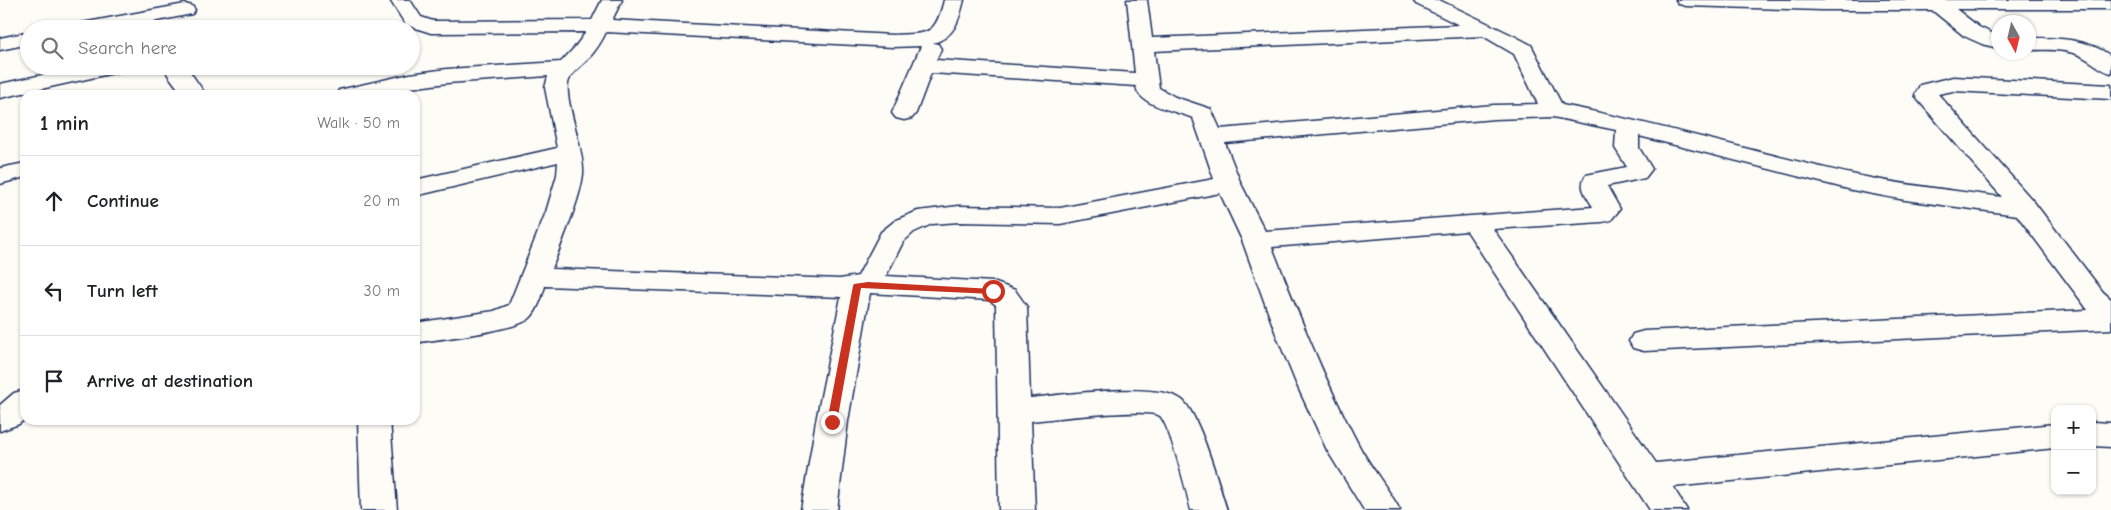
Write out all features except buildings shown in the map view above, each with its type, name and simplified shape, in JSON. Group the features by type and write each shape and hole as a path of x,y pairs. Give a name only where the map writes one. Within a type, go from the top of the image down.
{"street":[{"path":"400,0 412,20"},
{"path":"420,332 499,320 519,312 525,302 559,212 570,175 570,152 556,88 558,78 583,52 600,26 612,0"},
{"path":"420,24 431,28 600,26 894,41 917,40 935,36 946,27 954,0"},
{"path":"1137,0 1148,91 1155,97 1189,107 1203,114 1228,184 1256,240 1291,334 1312,383 1344,450 1382,510"},
{"path":"1424,0 1487,30 1523,50 1553,110"},
{"path":"1686,0 2111,3"},
{"path":"1935,2 1976,34 1991,41"},
{"path":"122,20 190,5"},
{"path":"179,20 190,5"},
{"path":"1141,45 1487,30"},
{"path":"904,113 935,36"},
{"path":"0,44 20,40"},
{"path":"2036,44 2075,45 2100,57 2111,66"},
{"path":"923,66 1146,80"},
{"path":"371,90 447,76 567,68"},
{"path":"0,91 37,89 84,75"},
{"path":"179,75 191,90"},
{"path":"2111,92 1953,84 1928,90 1926,95 2024,208 2077,280 2093,299 2111,315"},
{"path":"1211,137 1503,112 1553,110 1629,126 1852,182 1905,192 2024,208"},
{"path":"1256,240 1474,222 1602,214 1607,209 1594,187 1595,180 1636,173 1640,169 1638,162 1627,151 1629,126"},
{"path":"420,187 570,152"},
{"path":"0,176 20,171"},
{"path":"819,510 832,422 863,285 891,238 905,226 927,217 959,214 1060,216 1228,184"},
{"path":"1474,222 1669,510"},
{"path":"534,277 840,288 863,285 993,291 1003,294 1009,299 1012,307 1017,510"},
{"path":"1644,340 2111,320"},
{"path":"1014,411 1134,402 1156,402 1170,407 1179,420 1209,510"},
{"path":"0,419 8,416 20,406"},
{"path":"374,425 379,510"},
{"path":"2096,434 2111,434"},
{"path":"1646,477 2051,436"}],"route":[{"path":"832,422 857,286 868,284 993,291"}]}
